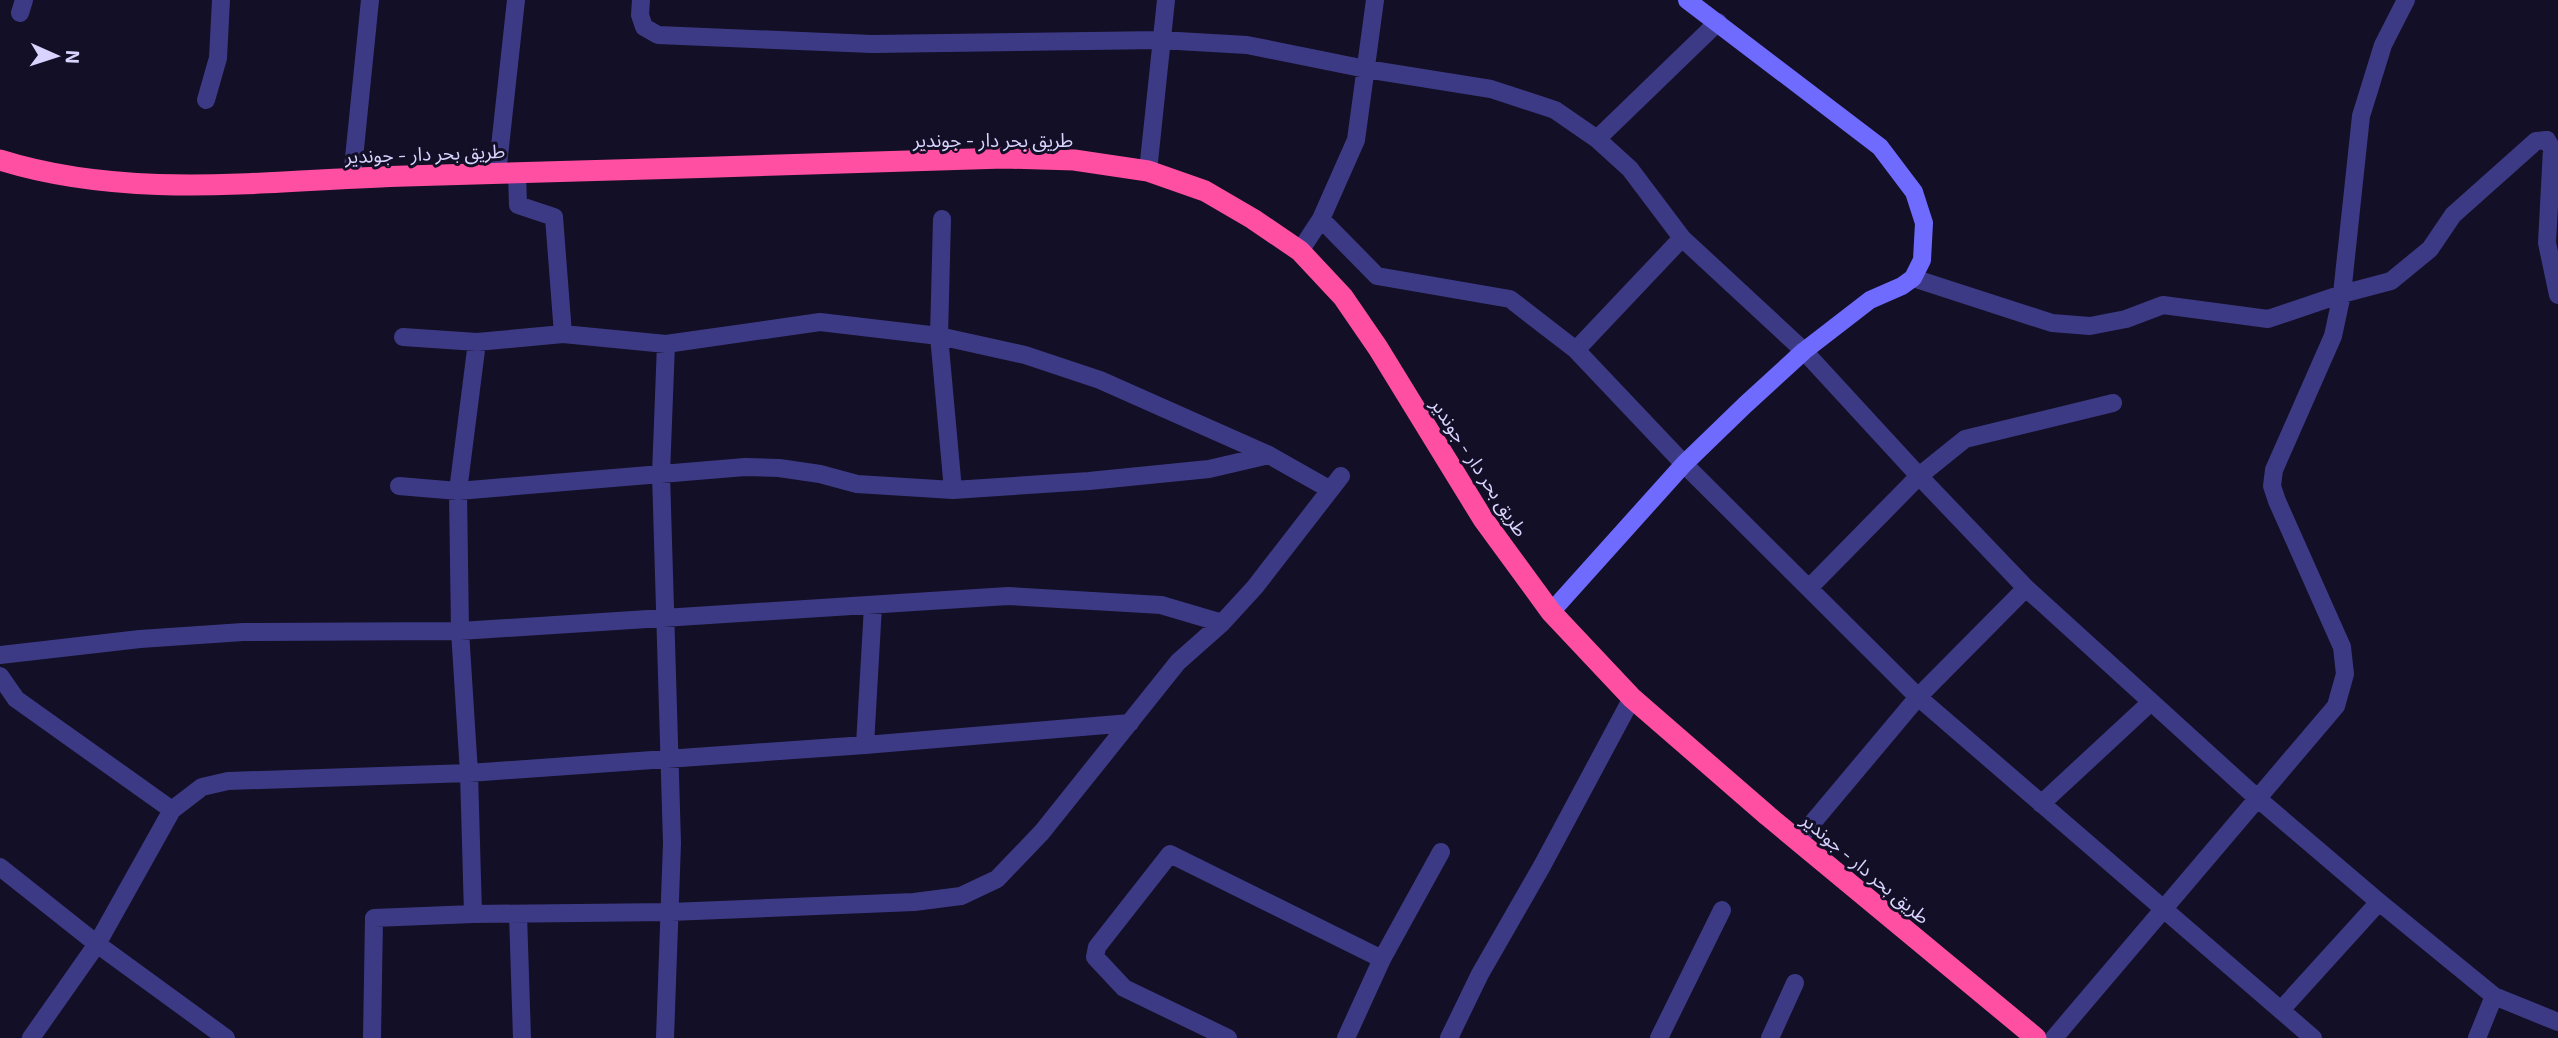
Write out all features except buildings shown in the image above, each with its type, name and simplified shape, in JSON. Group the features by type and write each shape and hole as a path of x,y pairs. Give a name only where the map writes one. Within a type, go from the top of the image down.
{"highway":[{"name":"طريق بحر دار - جوندير","path":"0,160 76,177 152,184 211,185 352,178 1004,158 1073,160 1148,172 1205,191 1300,251 1350,307 1483,519 1551,612 1632,698 2036,1038"}],"street":[{"path":"206,100 218,58 220,0"},
{"path":"352,178 370,0"},
{"path":"516,0 507,174 518,205 554,217 563,334"},
{"path":"641,0 640,15 644,27 658,35 872,44 1160,40 1247,45 1366,69 1490,89 1555,110 1597,139 1630,169 1682,238 1804,351 2026,587 2151,702 2379,902 2494,996 2558,1022"},
{"path":"1148,172 1166,0"},
{"path":"1300,251 1321,219 1356,140 1375,0"},
{"path":"1551,612 1684,464 1804,351 1870,300 1902,286 1913,278 1922,260 1924,223 1914,192 1880,147 1687,0"},
{"path":"2054,1038 2336,706 2345,674 2343,647 2272,486 2274,470 2333,337 2342,294 2361,116 2384,45 2406,0"},
{"path":"1597,139 1718,22"},
{"path":"1913,278 2052,323 2090,326 2126,319 2163,305 2268,319 2391,281 2430,249 2453,215 2536,141 2547,140 2552,149 2547,243 2558,295"},
{"path":"942,219 939,336 953,490"},
{"path":"1321,219 1377,276 1510,299 1576,350 1684,464 1918,697 2313,1038"},
{"path":"1576,350 1682,238"},
{"path":"372,1038 374,918 670,912 914,902 961,896 997,879 1042,832 1178,662 1222,623 1255,587 1335,482 1100,380 1026,355 939,336 820,322 666,344 563,334 477,342 403,337"},
{"path":"473,914 469,773 460,631 458,491 477,342"},
{"path":"665,1038 672,843 661,474 666,344"},
{"path":"1809,588 1919,476 1965,439 2113,403"},
{"path":"399,486 458,491 745,467 779,468 820,474 857,484 953,490 1089,481 1209,469 1269,455"},
{"path":"1798,839 1918,697 2026,587"},
{"path":"0,655 141,639 243,632 460,631 1020,597 1161,605 1222,623"},
{"path":"865,745 873,606"},
{"path":"0,676 16,699 172,810"},
{"path":"1449,1038 1480,974 1542,866 1632,698"},
{"path":"2041,804 2151,702"},
{"path":"31,1038 97,944 172,810 202,787 228,781 469,773 1129,723"},
{"path":"1346,1038 1382,958 1441,852"},
{"path":"1228,1038 1124,988 1095,957 1097,947 1170,854 1382,958"},
{"path":"0,867 97,944 226,1038"},
{"path":"2281,1010 2379,902"},
{"path":"1659,1038 1722,910"},
{"path":"517,914 522,1038"},
{"path":"1770,1038 1795,983"},
{"path":"2477,1038 2494,996"}]}
